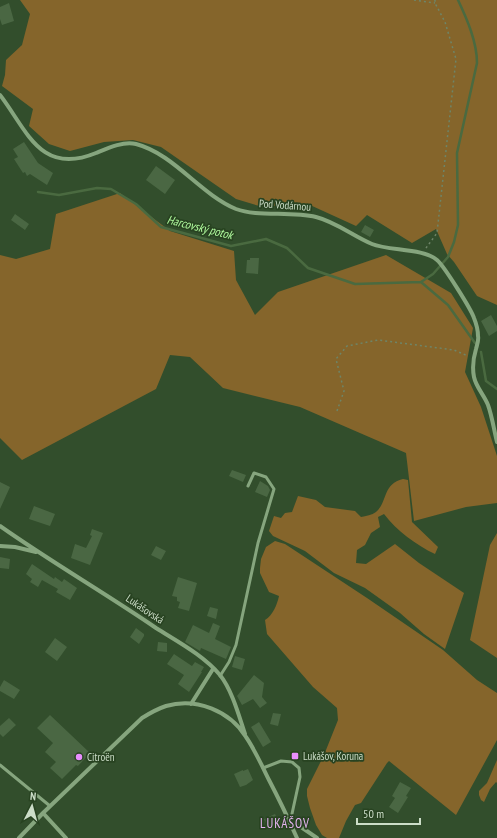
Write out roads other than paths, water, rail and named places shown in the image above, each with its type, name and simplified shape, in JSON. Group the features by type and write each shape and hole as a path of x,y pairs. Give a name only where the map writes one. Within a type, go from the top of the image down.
{"street":[{"name":"Pod Vodárnou","path":"0,95 25,133 38,148 48,154 59,158 69,159 91,155 120,144 144,146 171,163 226,204 237,209 250,212 301,214 317,217 329,221 373,245 421,253 436,259 474,318 479,337 472,366 474,380 488,405 497,442"},
{"name":"Lukášovská","path":"0,526 38,553 120,603 199,656 220,676 233,699 246,736"},
{"path":"0,546 15,547 38,553"},
{"path":"191,704 213,669"},
{"path":"18,838 142,718 156,710 177,703 210,707 232,721 246,736 290,823 296,838"},
{"path":"43,813 66,838"},
{"path":"290,823 301,827 317,838"}],"lane":[{"path":"220,676 229,662 236,644 258,543 274,489 266,477 254,474 248,486"},
{"path":"263,768 280,761 292,762 299,768 300,777 290,823"},
{"path":"0,764 50,806"}],"waterway":[{"path":"421,282 433,274 448,257 454,242 458,225 457,153 477,63 477,55 473,39 458,0"},
{"name":"Harcovský potok","path":"38,192 59,195 97,188 111,189 136,204 161,227 231,246 266,239 287,248 308,268 355,284 421,282 448,305 475,343"},
{"name":"Harcovský potok","path":"481,352 486,381 497,389"}],"place":[{"name":"Lukášov, Koruna","path":"295,756"},
{"name":"Citroën","path":"79,757"}],"district":[{"name":"LUKÁŠOV","path":"285,823"}]}
